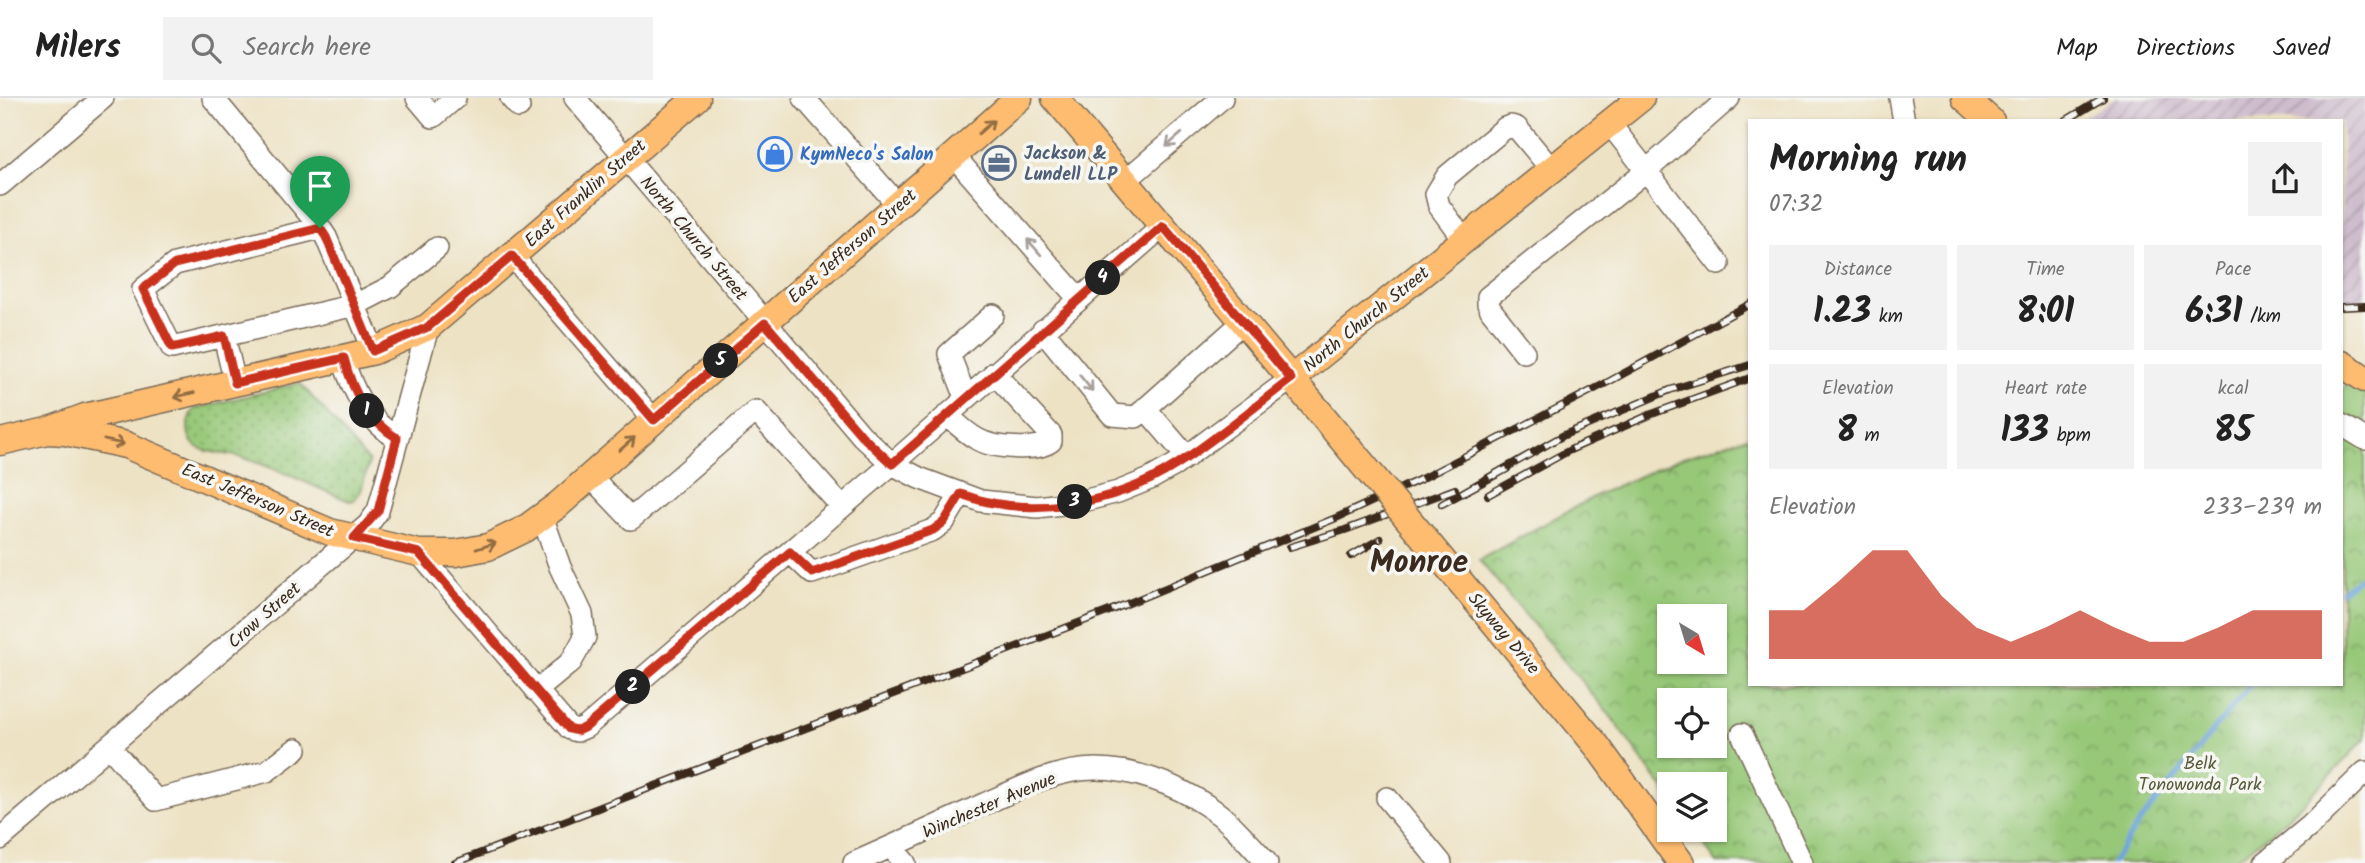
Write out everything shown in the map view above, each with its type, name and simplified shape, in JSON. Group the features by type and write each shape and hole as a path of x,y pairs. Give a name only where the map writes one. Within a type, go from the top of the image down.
{"main road":[{"name":"East Franklin Street","path":"0,442 47,431 85,417 373,351 428,327 697,98"},
{"name":"East Jefferson Street","path":"47,431 65,432 126,445 330,532 419,553 456,553 488,547 525,529 590,476 1019,98"},
{"name":"Skyway Drive","path":"1055,98 1597,746 1681,863"},
{"name":"North Church Street","path":"1291,379 1641,98"},
{"path":"1965,98 1989,119"},
{"path":"2343,365 2365,379"}],"street":[{"path":"213,98 320,228 373,351"},
{"path":"418,98 433,117 455,98"},
{"name":"North Church Street","path":"575,98 862,436 892,464 919,478 981,502 1037,508 1079,502 1150,479 1187,457 1291,379"},
{"path":"804,98 898,205"},
{"path":"1125,181 1222,98"},
{"path":"1524,352 1491,310 1488,297 1646,171 1729,98"},
{"path":"1899,98 1904,119"},
{"path":"0,185 89,102"},
{"path":"1610,124 1719,264"},
{"path":"1464,240 1439,206 1436,194 1447,176 1505,128 1517,128 1552,170"},
{"path":"954,156 1079,299"},
{"path":"419,553 569,729 577,731 586,727 790,552 1163,226"},
{"path":"320,228 175,264 143,289 172,348 355,305 390,288 437,248"},
{"path":"512,256 654,420"},
{"path":"966,398 949,354 993,316"},
{"path":"1043,330 1112,415 1136,417 1243,321"},
{"name":"Crow Street","path":"0,839 354,538 378,511 428,327"},
{"path":"224,336 235,383"},
{"path":"344,358 358,399 376,421 397,438"},
{"path":"947,415 976,439 988,444 1040,447 1051,441 1051,435 994,373"},
{"path":"1145,408 1187,457"},
{"path":"590,476 631,519 757,411 842,507"},
{"path":"2343,426 2365,438"},
{"path":"790,552 812,573 933,530 944,522 961,494"},
{"path":"536,691 571,662 586,637 582,614 560,568 542,516"},
{"path":"1742,734 1802,863"},
{"path":"109,746 156,800 267,771 296,749"},
{"name":"Winchester Avenue","path":"854,863 898,855 1025,785 1064,773 1096,769 1131,773 1176,788 1207,805 1238,831 1267,863"},
{"path":"2265,863 2300,834 2365,772"},
{"path":"1387,798 1441,863"}],"shaded area":[{"path":"2116,98 2365,98 2365,304 2343,302 2343,119 2081,119"}],"green space":[{"name":"Belk Tonowonda Park","path":"2348,382 2365,393 2365,739 2284,821 2229,863 1717,863 1702,842 1727,842 1727,772 1657,772 1657,780 1609,714 1479,560 1599,494 1683,457 1748,437 1748,686 2343,686 2343,390"},
{"path":"300,383 369,462 361,491 354,500 350,501 253,461 201,449 190,439 188,423 194,409"}],"waterway":[{"path":"2343,590 2365,574"},
{"path":"2112,863 2139,823 2249,686"}],"railway":[{"path":"2068,119 2103,98"},
{"path":"455,863 1107,612 1336,518 1421,479 1610,381 1748,305"},
{"path":"2343,307 2365,306"},
{"path":"1507,469 1442,504 1564,435 1670,390 1748,366"},
{"path":"1488,495 1570,450 1652,414 1748,379"},
{"path":"1290,547 1345,530 1455,489"},
{"path":"1351,556 1380,539"}],"place":[{"name":"KymNeco's Salon","path":"775,154"},
{"name":"Jackson & Lundell LLP","path":"999,163"}],"district":[{"name":"Monroe","path":"1419,561"}],"route":[{"path":"1163,226 1291,379 1175,466 1118,492 1079,502 1037,508 981,502 961,494 944,522 933,530 812,573 790,552 586,727 577,731 569,729 419,553 354,538 378,511 397,438 376,421 358,399 344,358 235,383 224,336 172,348 143,289 175,264 320,228 373,351 428,327 512,256 654,420 765,323 862,436 892,464 1163,226"}]}
